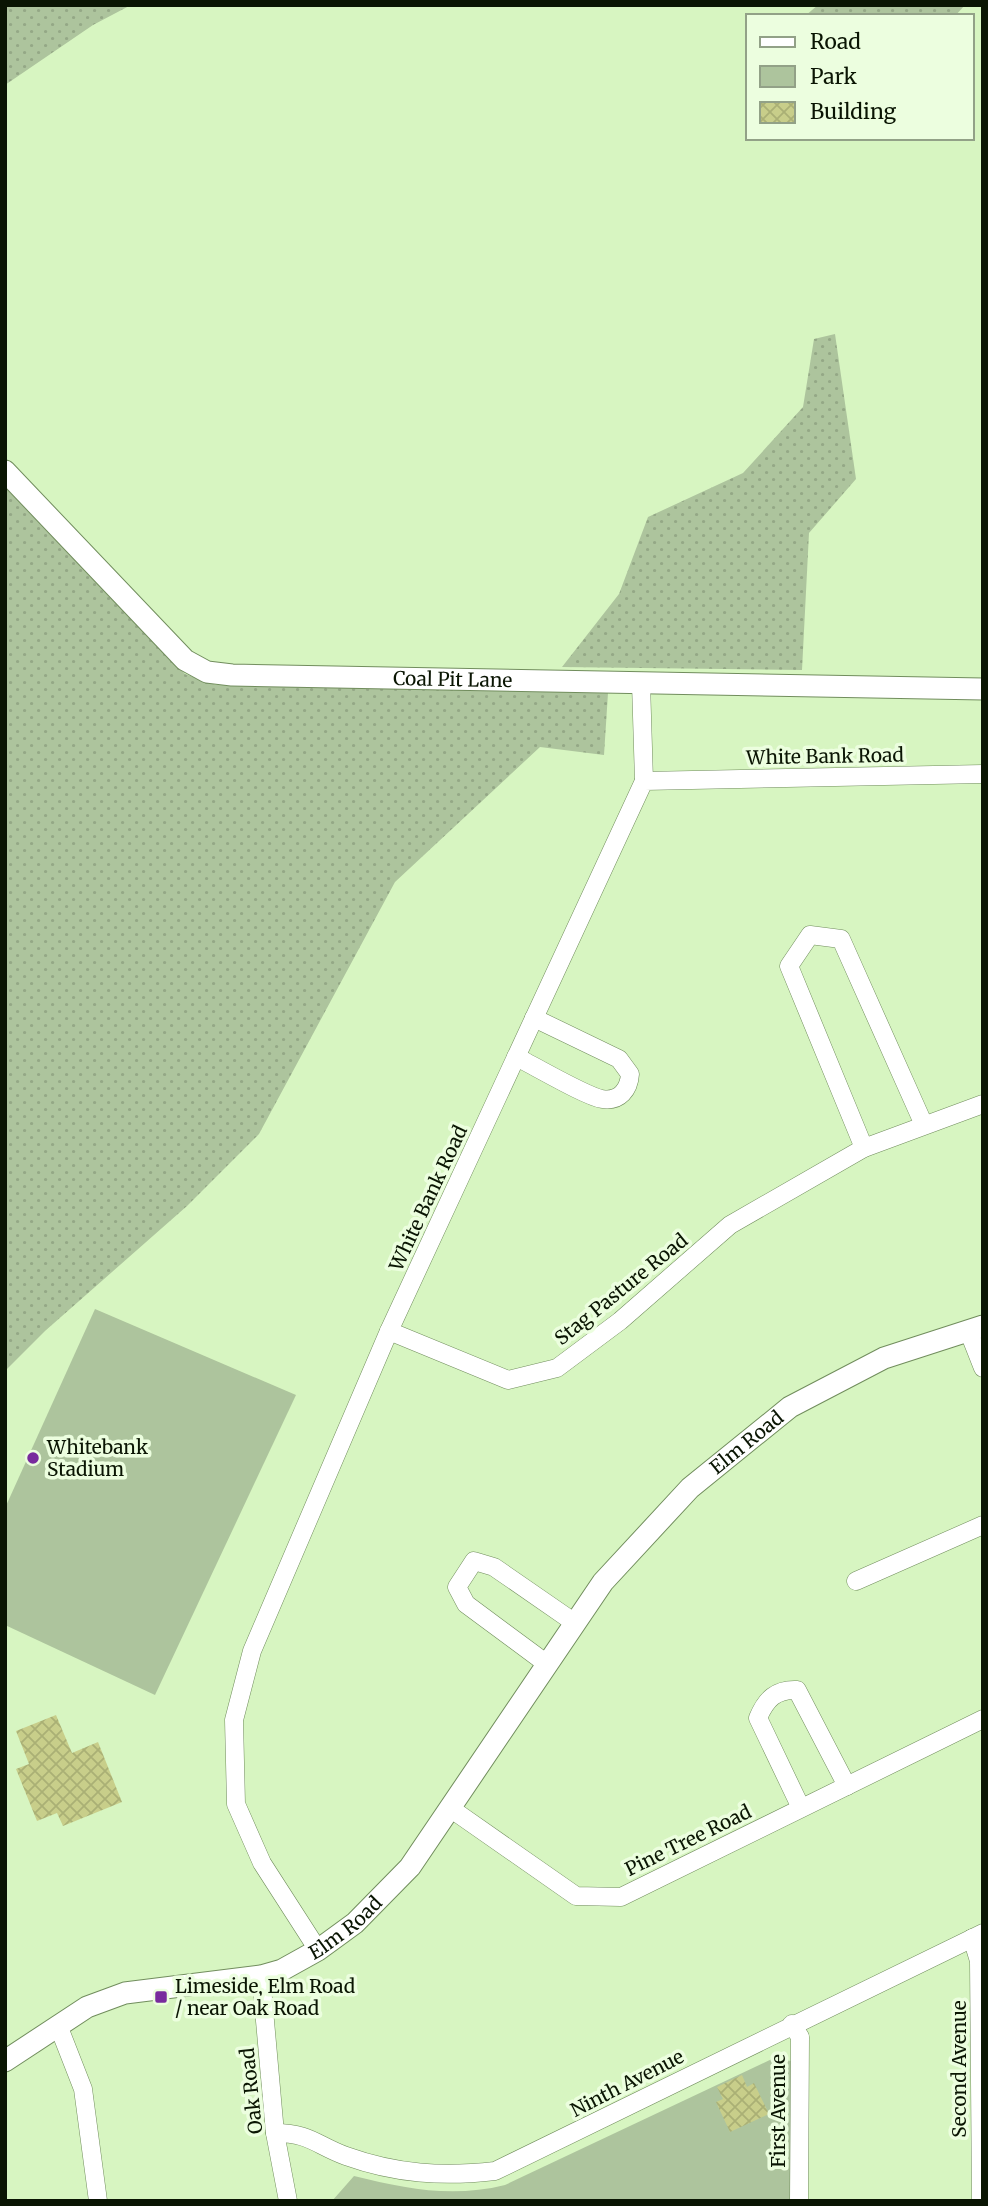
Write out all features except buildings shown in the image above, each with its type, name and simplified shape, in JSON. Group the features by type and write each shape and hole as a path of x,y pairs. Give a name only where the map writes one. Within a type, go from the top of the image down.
{"street":[{"name":"Coal Pit Lane","path":"5,471 185,660 207,672 232,676 983,689"},
{"path":"641,683 644,781"},
{"name":"White Bank Road","path":"318,1950 262,1863 236,1804 234,1720 251,1651 389,1331 644,781 983,774"},
{"path":"864,1148 789,966 810,934 841,939 924,1125"},
{"path":"516,1057 601,1099 622,1094 629,1086 630,1073 619,1059 534,1018"},
{"name":"Stag Pasture Road","path":"389,1331 508,1380 557,1368 620,1321 730,1225 864,1148 983,1104"},
{"path":"975,1328 983,1368"},
{"name":"Elm Road","path":"5,2061 88,2007 125,1993 261,1976 282,1970 318,1950 355,1923 410,1867 603,1582 690,1488 790,1407 884,1358 975,1328"},
{"path":"856,1581 983,1525"},
{"path":"547,1664 466,1604 457,1587 474,1561 494,1567 575,1623"},
{"path":"802,1808 758,1718 765,1702 783,1689 797,1690 847,1786"},
{"name":"Pine Tree Road","path":"450,1808 576,1896 621,1897 983,1719"},
{"name":"Ninth Avenue","path":"275,2133 300,2133 344,2155 403,2172 438,2176 495,2171 977,1936"},
{"name":"Second Avenue","path":"977,1936 981,2201"},
{"name":"Oak Road","path":"261,1976 275,2133 288,2201"},
{"name":"First Avenue","path":"792,2024 800,2037 799,2201"},
{"path":"58,2025 83,2090 98,2201"}],"green space":[{"path":"5,5 131,5 93,25 5,85"},
{"path":"818,5 965,5 957,14 807,14"},
{"path":"835,334 856,479 809,533 802,670 562,667 619,594 648,517 743,473 803,407 814,339"},
{"path":"5,487 185,674 216,685 608,693 604,755 540,747 395,882 259,1134 187,1206 45,1331 5,1371"},
{"path":"95,1309 296,1395 155,1695 5,1625 5,1508"},
{"path":"774,2058 791,2061 790,2201 332,2201 354,2176 429,2190 467,2191 505,2185"}],"place":[{"name":"Whitebank Stadium","path":"33,1458"},
{"name":"Limeside, Elm Road / near Oak Road","path":"161,1997"}]}
